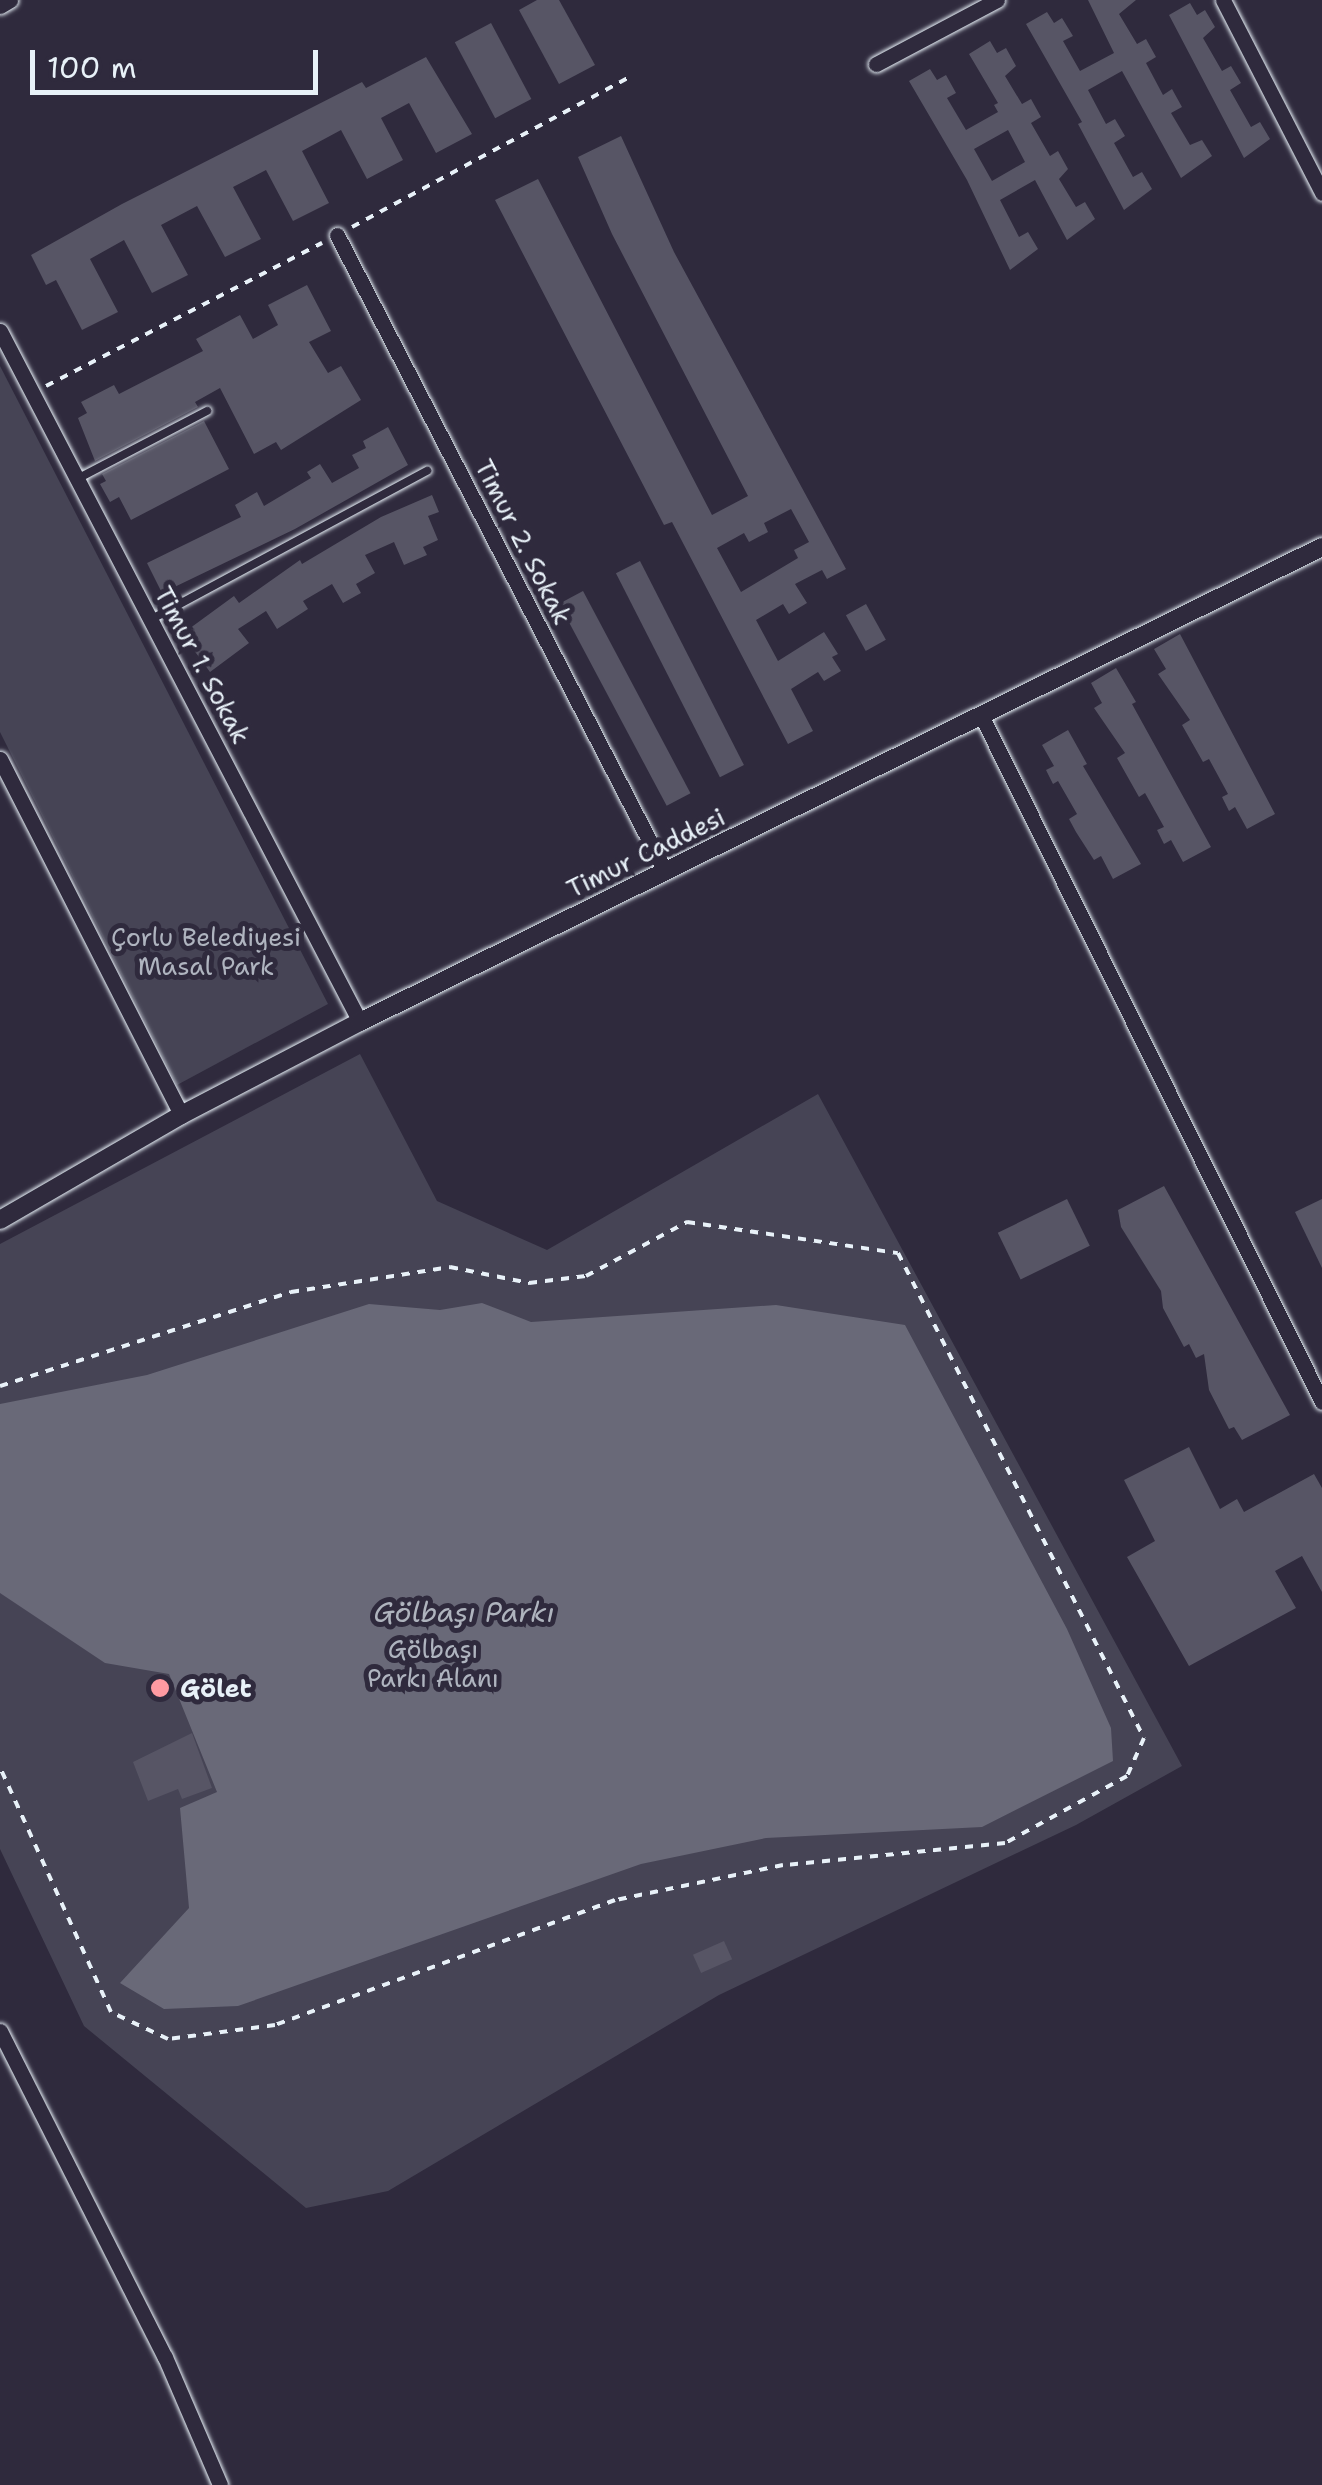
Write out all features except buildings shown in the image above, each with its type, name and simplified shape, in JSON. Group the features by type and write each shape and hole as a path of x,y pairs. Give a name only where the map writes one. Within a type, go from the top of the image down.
{"street":[{"path":"0,6 10,0"},
{"path":"876,64 998,0"},
{"path":"1223,0 1322,192"},
{"name":"Timur 2. Sokak","path":"338,235 665,871"},
{"name":"Timur 1. Sokak","path":"0,331 360,1022"},
{"name":"Timur Caddesi","path":"0,1220 181,1115 360,1022 1322,547"},
{"path":"982,715 1322,1402"},
{"path":"0,759 181,1115"},
{"path":"0,2031 165,2357 220,2485"}],"lane":[{"path":"77,480 207,411"},
{"path":"150,620 426,471"}],"path":[{"path":"0,1386 290,1292 450,1267 528,1283 586,1276 687,1222 898,1253 1144,1738 1127,1776 1005,1843 783,1865 615,1900 275,2025 168,2039 111,2012 0,1767"}],"green space":[{"name":"Çorlu Belediyesi Masal Park","path":"0,366 328,1004 177,1085 0,732"},
{"name":"Gölbaşı Parkı Alanı","path":"360,1054 437,1201 547,1250 818,1094 1182,1766 1076,1825 719,1995 388,2191 306,2208 84,2026 0,1849 0,1244"}],"water":[{"name":"Gölbaşı Parkı","path":"482,1303 531,1322 776,1305 905,1325 1067,1629 1111,1728 1113,1761 982,1827 766,1838 641,1864 238,2006 164,2009 120,1983 189,1908 180,1808 217,1792 169,1674 105,1663 0,1593 0,1404 147,1375 369,1304 440,1310"}],"place":[{"name":"Gölet","path":"160,1688"}]}
